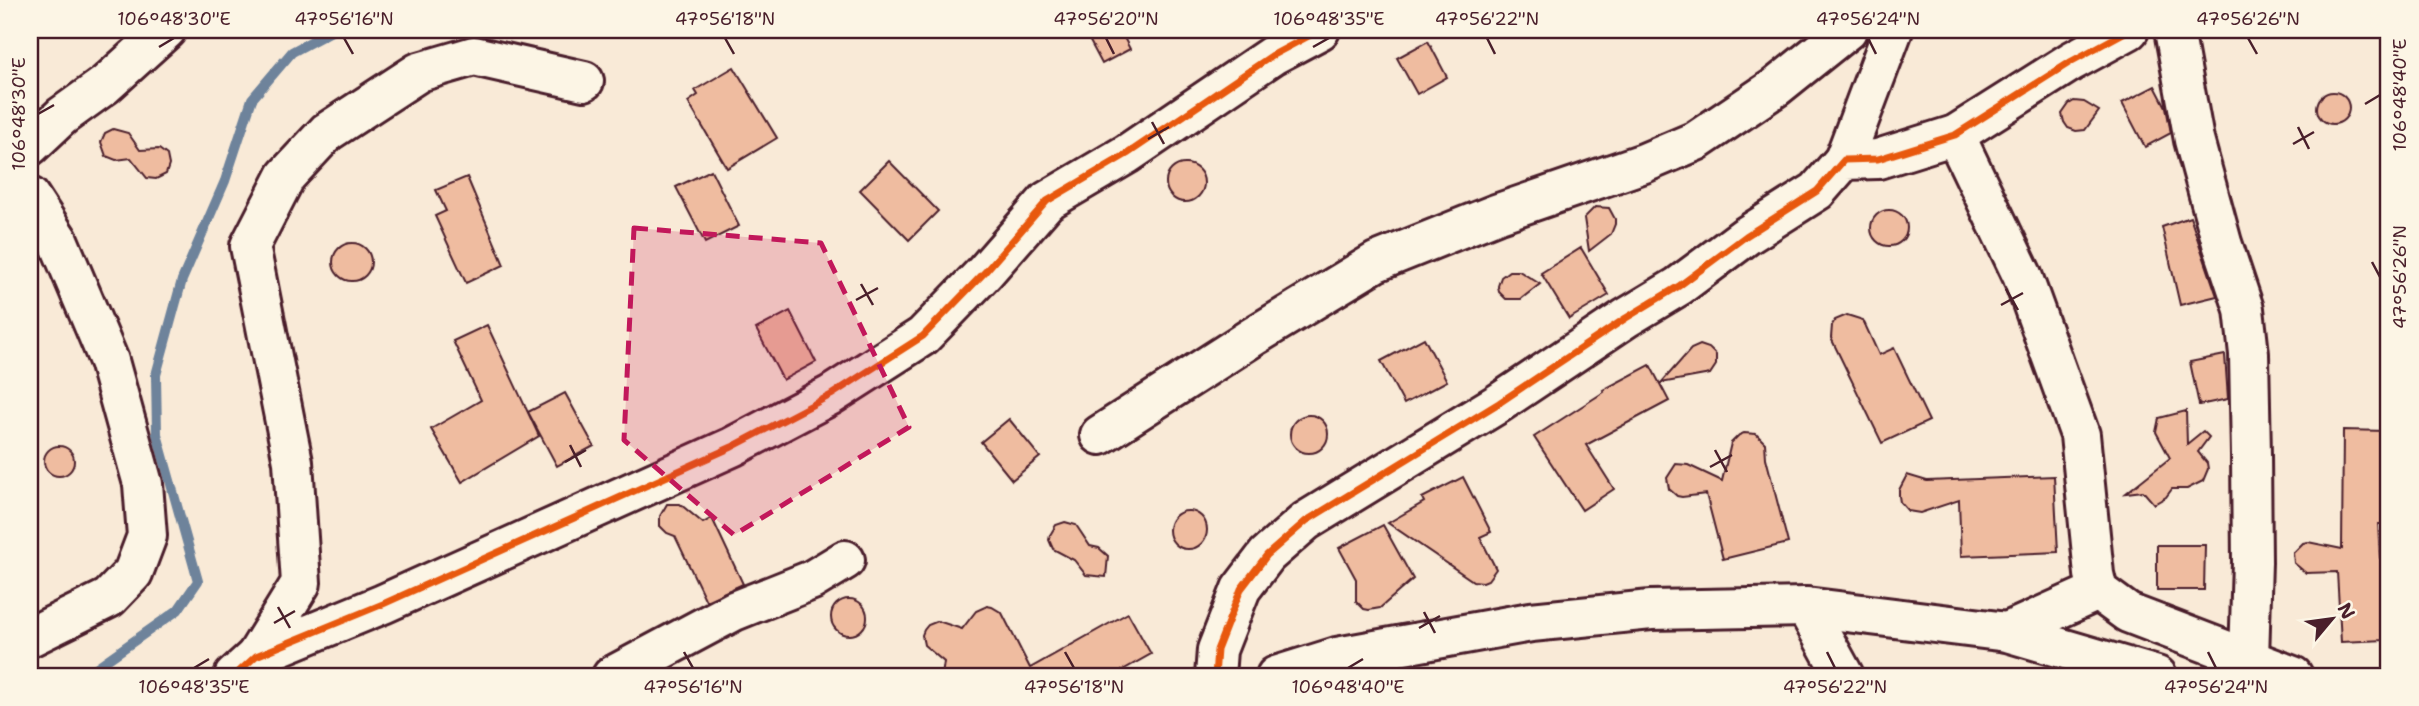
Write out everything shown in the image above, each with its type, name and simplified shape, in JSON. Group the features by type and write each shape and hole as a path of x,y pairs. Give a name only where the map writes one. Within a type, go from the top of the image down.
{"street":[{"path":"30,146 62,116 105,85 166,30"},
{"path":"245,666 732,447 831,396 923,336 985,272 1047,201 1128,154 1273,55 1320,30"},
{"path":"1100,435 1376,262 1496,215 1644,163 1696,141 1776,87 1847,30"},
{"path":"1215,676 1217,650 1241,589 1267,555 1306,521 1499,403 1679,286 1746,236 1817,191 1844,160 1893,30"},
{"path":"1844,160 1878,159 1955,135 2072,61 2129,30"},
{"path":"2174,30 2194,140 2222,243 2244,309 2249,354 2252,562 2249,658"},
{"path":"245,666 301,583 293,462 250,246 286,176 327,132 419,72 474,56 584,81"},
{"path":"1955,135 2022,275 2080,435 2098,591 2127,613 2293,676"},
{"path":"30,197 58,240 109,361 143,484 147,536 133,573 109,598 30,636"},
{"path":"611,676 734,611 812,580 845,560"},
{"path":"2007,632 2098,591"},
{"path":"1805,607 1844,676"},
{"path":"1276,676 1343,667 1531,622 1650,610 1805,607 2007,632 2157,676"}],"highlighted area":[{"path":"634,228 821,243 909,427 734,535 624,440"}],"building":[{"path":"1084,30 1120,30 1130,49 1102,64"},
{"path":"1428,41 1447,77 1417,94 1397,58"},
{"path":"734,67 777,138 727,168 688,102 698,95 695,90"},
{"path":"2155,86 2166,107 2171,133 2145,147 2122,103"},
{"path":"2333,92 2345,96 2349,108 2345,120 2333,124 2321,120 2317,108 2321,96"},
{"path":"2074,101 2084,102 2099,111 2085,130 2068,128 2064,122 2062,114"},
{"path":"113,129 128,133 140,150 159,149 167,155 169,165 166,174 156,179 147,178 131,158 116,160 106,156 101,142 105,133"},
{"path":"889,161 938,211 909,240 860,190"},
{"path":"1185,164 1199,169 1204,183 1199,197 1185,202 1171,197 1166,183 1171,169"},
{"path":"711,170 739,226 705,243 676,187"},
{"path":"467,177 504,265 466,283 435,216 446,211 436,190"},
{"path":"1595,207 1609,208 1615,224 1611,234 1589,251 1584,218"},
{"path":"1889,210 1902,215 1907,228 1902,241 1889,246 1876,241 1871,228 1876,215"},
{"path":"2190,217 2217,296 2180,305 2162,227"},
{"path":"352,243 366,248 371,262 366,276 352,281 338,276 333,262 338,248"},
{"path":"1581,248 1609,295 1569,319 1541,273"},
{"path":"1509,271 1519,271 1540,284 1521,299 1506,299 1499,292 1498,286 1501,277"},
{"path":"790,311 816,362 783,380 756,329"},
{"path":"1847,315 1863,320 1879,355 1894,348 1929,421 1882,443 1831,338 1835,320"},
{"path":"487,325 539,436 462,482 431,429 481,400 453,341"},
{"path":"1424,338 1447,381 1404,404 1381,361"},
{"path":"1700,345 1709,348 1716,355 1716,365 1710,374 1661,383 1691,349"},
{"path":"2225,355 2228,399 2199,405 2190,362"},
{"path":"1650,365 1669,401 1586,445 1614,489 1582,510 1534,437 1604,392 1603,390"},
{"path":"565,393 594,446 557,466 528,412"},
{"path":"2186,411 2187,444 2203,431 2209,437 2198,452 2207,463 2208,469 2203,481 2187,489 2172,489 2166,497 2154,504 2143,491 2126,493 2170,458 2156,432 2159,418"},
{"path":"1309,415 1322,421 1328,434 1322,447 1309,453 1296,447 1290,434 1296,421"},
{"path":"1009,419 1040,457 1012,480 981,442"},
{"path":"2343,430 2387,431 2386,524 2378,524 2380,558 2389,560 2388,570 2381,570 2385,640 2341,642 2337,572 2306,573 2294,563 2293,553 2303,543 2342,549"},
{"path":"1744,433 1756,434 1765,443 1766,458 1788,543 1723,559 1706,494 1677,496 1669,489 1667,478 1676,464 1688,465 1722,481 1731,443"},
{"path":"59,446 70,450 74,461 70,472 59,476 48,472 44,461 48,450"},
{"path":"1907,475 1927,481 2054,476 2058,552 1961,556 1959,500 1920,513 1908,511 1900,502 1899,496 1899,490"},
{"path":"1463,477 1491,532 1480,537 1496,569 1488,580 1483,582 1473,581 1388,523 1424,502 1422,498"},
{"path":"667,504 680,504 703,523 712,518 743,584 706,601 675,536 660,526 660,516"},
{"path":"1188,511 1201,517 1207,530 1201,543 1188,549 1175,543 1169,530 1175,517"},
{"path":"1065,522 1076,525 1090,546 1099,548 1108,556 1106,577 1086,575 1074,560 1053,549 1050,535 1056,525"},
{"path":"1383,525 1413,579 1380,608 1369,610 1356,601 1356,579 1339,548"},
{"path":"2157,545 2205,545 2204,590 2157,590"},
{"path":"849,599 861,605 867,617 861,629 849,635 837,629 831,617 837,605"},
{"path":"987,606 1002,613 1030,668 1128,613 1151,654 1112,676 942,676 944,662 924,645 924,630 938,621 962,629 976,611"}],"waterway":[{"path":"80,676 90,672 178,610 198,581 157,434 156,375 182,280 225,181 252,99 292,52 333,30"}],"cycle path":[{"path":"234,676 256,656 383,604 732,447 831,395 923,336 985,272 1047,201 1127,154 1273,55 1320,30"},
{"path":"1215,676 1217,650 1241,589 1267,555 1306,521 1499,403 1679,286 1746,236 1817,191 1844,160 1878,159 1955,135 2072,61 2129,30"}]}
